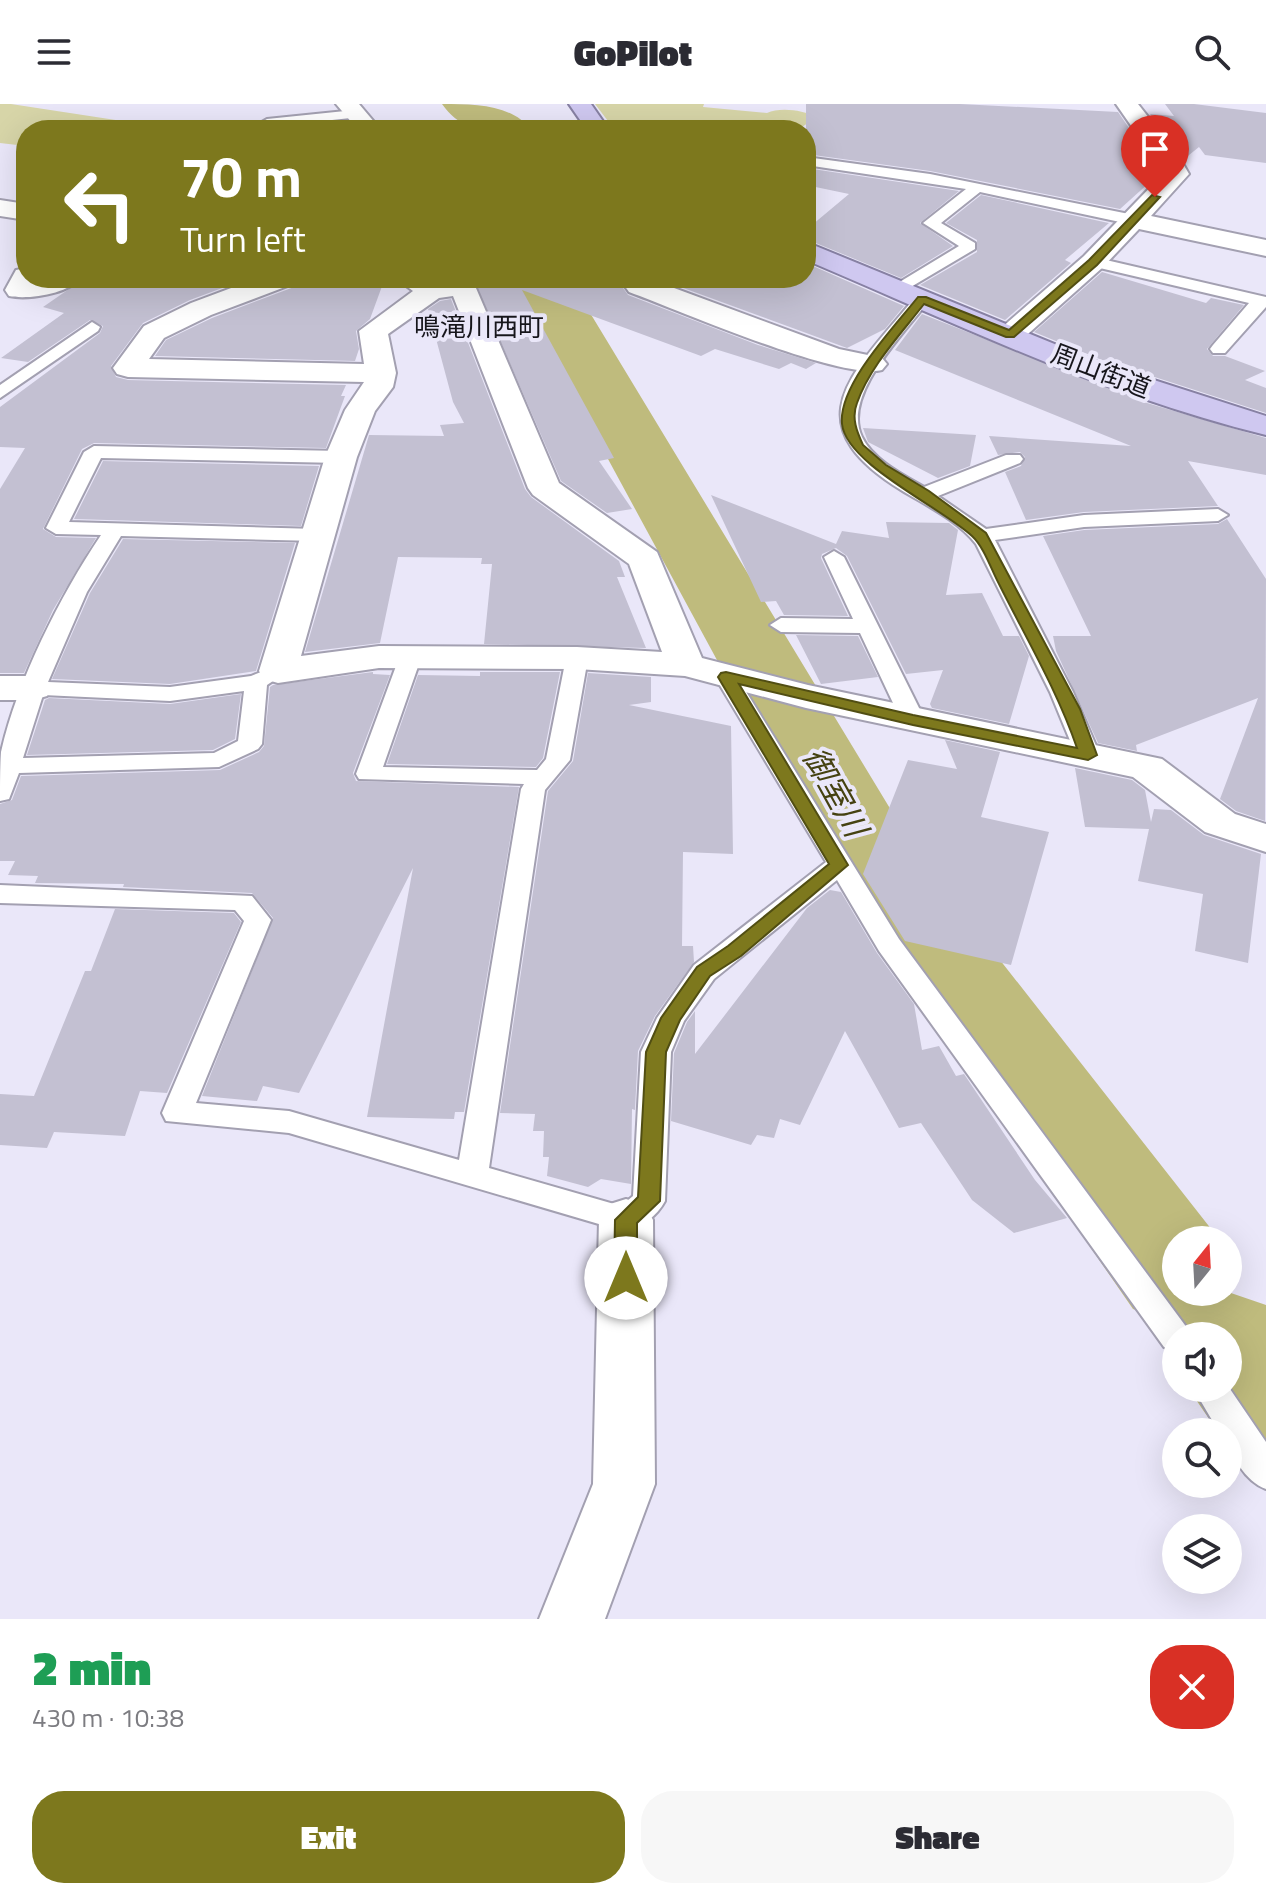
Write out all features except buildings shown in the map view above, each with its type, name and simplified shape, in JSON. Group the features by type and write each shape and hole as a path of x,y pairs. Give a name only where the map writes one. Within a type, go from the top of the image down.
{"highway":[{"name":"周山街道","path":"816,254 1100,372 1220,414 1266,426"}],"street":[{"path":"1010,335 1093,262 1177,174 1121,105"},
{"path":"1134,220 1266,248"},
{"path":"20,288 28,291 37,288"},
{"path":"257,288 201,309 154,332 128,368 381,373"},
{"path":"416,288 373,331 381,373 378,387 360,410 341,457 267,676 379,657 577,658 686,665 913,720 1147,768 1220,823 1266,839"},
{"path":"463,288 545,488 645,559 686,665"},
{"path":"644,288 833,357 872,364"},
{"path":"572,1619 624,1484 626,1220"}],"lane":[{"path":"306,120 357,116"},
{"path":"816,162 976,188 1134,220"},
{"path":"976,188 931,223 970,246 911,294 849,405 848,426 857,447 882,468 981,536 1072,709 1088,755"},
{"path":"1093,262 1263,301 1219,349"},
{"path":"0,393 92,327"},
{"path":"317,535 56,528 94,452 341,457"},
{"path":"924,494 1013,459"},
{"path":"981,536 1084,521 1218,515"},
{"path":"0,794 8,766 17,688 86,569 114,531"},
{"path":"834,557 913,720"},
{"path":"781,625 866,626"},
{"path":"410,658 368,774 544,777"},
{"path":"472,1177 533,789 558,760 577,658"},
{"path":"8,766 219,760 250,744 267,676 170,694 17,688"},
{"path":"733,678 839,865 889,945 1165,1322"},
{"path":"0,894 243,902 258,920 177,1113 289,1122 626,1220 649,1201 656,1052 671,1018 704,972 839,865"},
{"path":"1219,1402 1266,1473"}],"shaded area":[{"path":"0,104 116,120 16,120 16,145 0,143"},
{"path":"595,104 704,104 703,107 767,113 792,110 816,117 812,120 607,120"}],"waterway":[{"name":"御室川","path":"466,104 491,120"},
{"name":"御室川","path":"547,288 881,874 1162,1255"},
{"name":"御室川","path":"1242,1363 1266,1396"}],"district":[{"name":"鳴滝川西町","path":"479,327"}],"route":[{"path":"626,1278 626,1220 649,1201 656,1052 671,1018 704,972 839,865 726,677 913,720 1088,755 1072,709 981,536 882,468 857,447 848,426 849,405 872,364 922,299 1010,335 1093,262 1155,197"}]}
